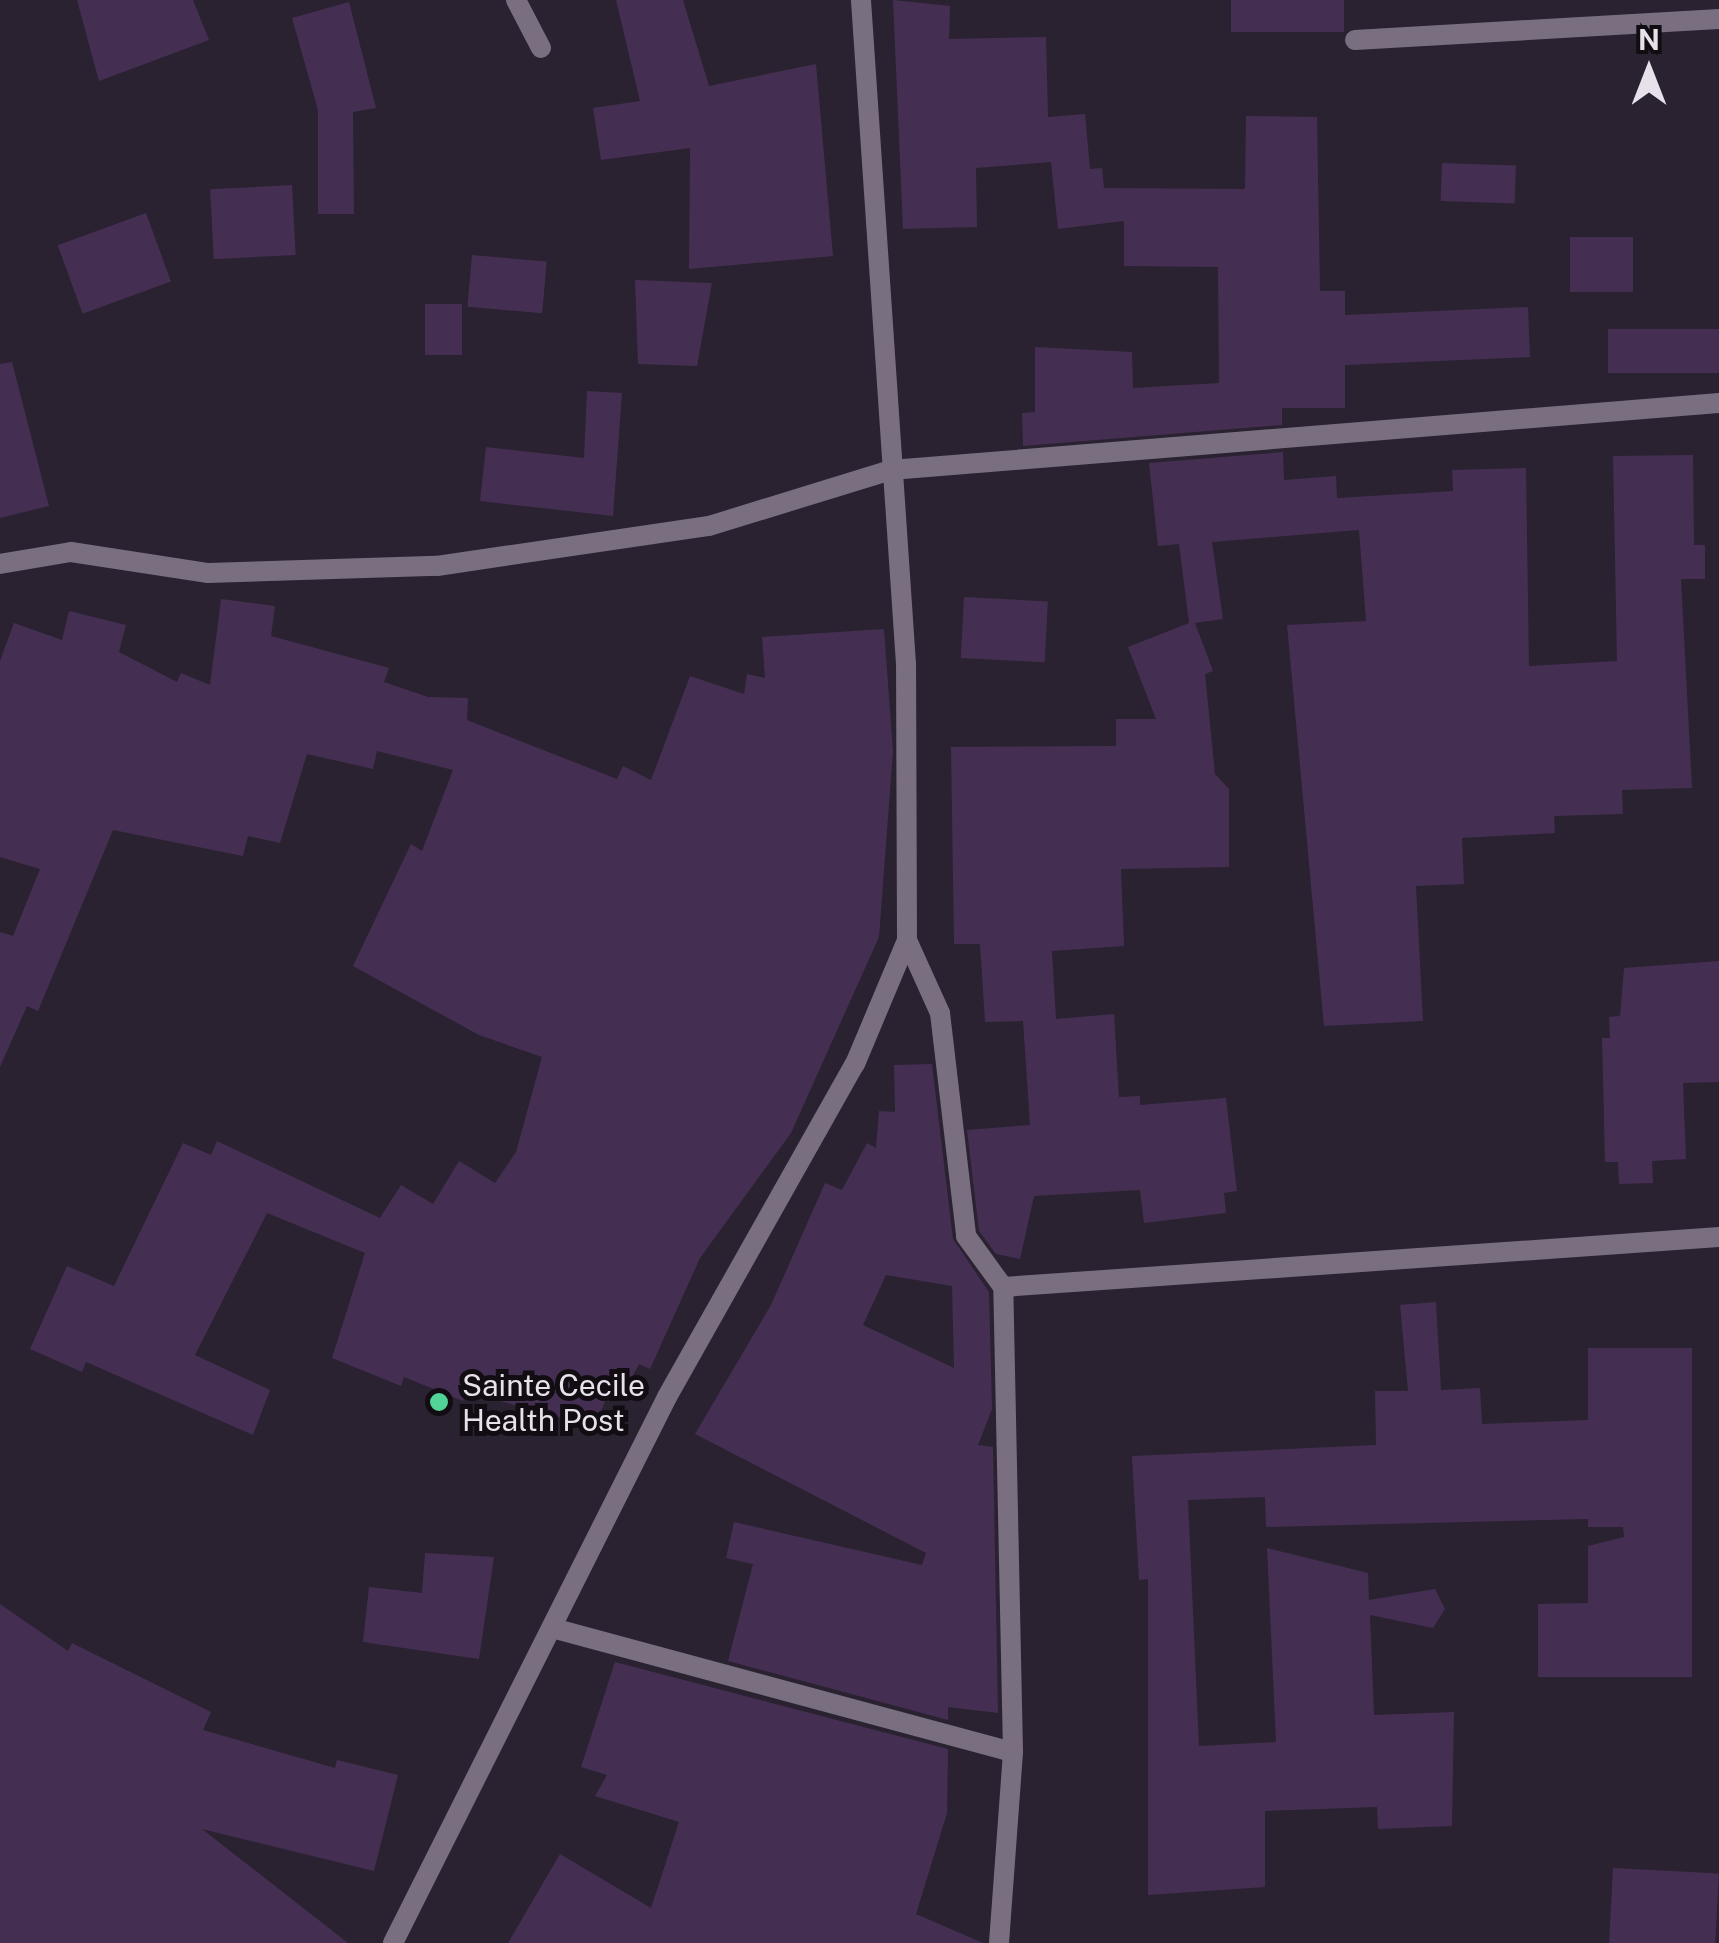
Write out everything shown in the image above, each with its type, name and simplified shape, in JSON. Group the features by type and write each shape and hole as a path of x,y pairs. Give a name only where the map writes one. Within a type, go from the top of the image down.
{"street":[{"path":"516,0 542,48"},
{"path":"393,1943 556,1629 667,1397 854,1064 907,940 906,664 862,0"},
{"path":"1355,40 1719,20"},
{"path":"0,564 71,552 208,573 437,566 709,526 891,470 1719,403"},
{"path":"907,940 940,1013 966,1236 1003,1287 1013,1752 999,1943"},
{"path":"1003,1287 1719,1237"},
{"path":"556,1629 1013,1752"}],"building":[{"path":"77,0 193,0 209,40 99,81"},
{"path":"616,0 683,0 709,86 816,64 833,256 689,269 690,148 601,160 593,108 640,101"},
{"path":"893,0 950,6 949,39 1046,37 1048,117 1085,114 1090,169 1102,168 1104,188 1245,189 1246,116 1317,117 1320,291 1345,291 1345,315 1528,307 1530,357 1345,365 1345,408 1282,408 1282,425 1023,446 1022,413 1035,412 1035,347 1132,352 1133,388 1219,383 1218,267 1124,266 1124,221 1058,229 1051,162 976,168 977,227 903,229"},
{"path":"1231,0 1344,0 1344,32 1231,32"},
{"path":"349,2 376,108 353,112 354,214 318,214 318,110 292,18"},
{"path":"1442,163 1516,166 1515,204 1441,201"},
{"path":"292,185 296,255 214,259 210,189"},
{"path":"146,213 171,282 83,314 58,245"},
{"path":"1570,237 1633,237 1633,292 1570,292"},
{"path":"472,255 547,262 542,313 467,307"},
{"path":"635,280 712,283 697,366 638,364"},
{"path":"425,304 462,304 462,355 425,355"},
{"path":"1608,329 1719,329 1719,373 1608,373"},
{"path":"12,362 49,506 0,518 0,364"},
{"path":"587,391 622,393 613,516 480,501 486,447 584,458"},
{"path":"1283,452 1284,480 1336,476 1337,498 1453,491 1452,470 1526,468 1529,666 1617,661 1613,456 1693,455 1694,545 1705,545 1705,579 1681,579 1692,788 1622,790 1623,814 1554,816 1555,833 1462,838 1464,884 1416,886 1423,1021 1324,1026 1287,625 1366,621 1359,530 1212,542 1223,619 1195,623 1213,671 1205,674 1215,774 1229,789 1229,867 1121,869 1124,946 1052,951 1056,1019 1114,1014 1119,1097 1140,1096 1140,1105 1226,1098 1237,1191 1224,1193 1226,1213 1144,1223 1140,1190 1034,1196 1020,1259 996,1254 979,1231 967,1130 1030,1125 1023,1021 985,1022 980,944 954,944 951,747 1116,746 1116,719 1156,719 1128,647 1189,623 1179,544 1158,546 1149,463"},
{"path":"964,597 1048,601 1045,662 961,658"},
{"path":"221,599 275,606 271,636 389,668 384,682 428,697 468,698 467,720 617,779 623,766 651,780 690,676 744,694 747,674 765,678 762,637 884,629 893,751 879,937 791,1133 700,1258 650,1369 639,1364 629,1383 615,1376 595,1427 467,1392 463,1401 404,1377 401,1386 332,1358 365,1253 267,1213 195,1355 270,1390 253,1435 86,1362 82,1372 30,1349 67,1266 114,1286 183,1143 211,1155 217,1141 380,1218 401,1185 433,1204 459,1161 495,1183 516,1152 542,1057 479,1035 353,966 411,844 422,851 453,770 377,751 373,769 307,754 280,843 248,836 243,856 113,830 38,1011 27,1006 0,1067 0,932 13,936 40,869 0,857 0,661 14,623 62,640 69,611 126,625 119,652 177,682 181,673 210,685"},
{"path":"1719,961 1719,1082 1683,1083 1686,1159 1652,1161 1653,1183 1619,1184 1618,1162 1605,1162 1602,1038 1610,1038 1609,1017 1620,1016 1624,968"},
{"path":"932,1064 953,1239 989,1292 992,1409 978,1445 993,1447 998,1713 948,1707 948,1720 728,1661 753,1564 726,1558 734,1522 922,1565 926,1553 695,1434 771,1305 825,1183 842,1190 867,1143 876,1148 879,1111 895,1112 894,1065","holes":["886,1275 952,1286 954,1368 863,1325"]},
{"path":"1436,1302 1441,1390 1480,1388 1482,1424 1588,1420 1588,1348 1692,1348 1692,1677 1538,1677 1538,1604 1588,1603 1588,1546 1624,1537 1623,1527 1588,1527 1588,1519 1266,1527 1265,1497 1188,1500 1199,1746 1276,1742 1267,1548 1368,1573 1369,1600 1435,1589 1445,1609 1433,1628 1370,1615 1374,1715 1454,1712 1452,1826 1378,1829 1377,1807 1265,1811 1265,1887 1148,1895 1148,1579 1139,1580 1132,1456 1376,1445 1375,1391 1408,1391 1400,1305"},
{"path":"425,1553 494,1557 479,1659 363,1642 369,1587 422,1593"},
{"path":"0,1604 68,1651 72,1643 211,1712 203,1730 335,1768 337,1760 398,1775 374,1871 202,1829 348,1943 0,1943"},
{"path":"615,1662 948,1749 947,1813 916,1914 983,1943 508,1943 560,1854 651,1908 679,1822 595,1796 607,1775 581,1767"},
{"path":"1613,1868 1719,1874 1715,1943 1609,1943"}],"place":[{"name":"Sainte Cecile Health Post","path":"439,1402"}]}
